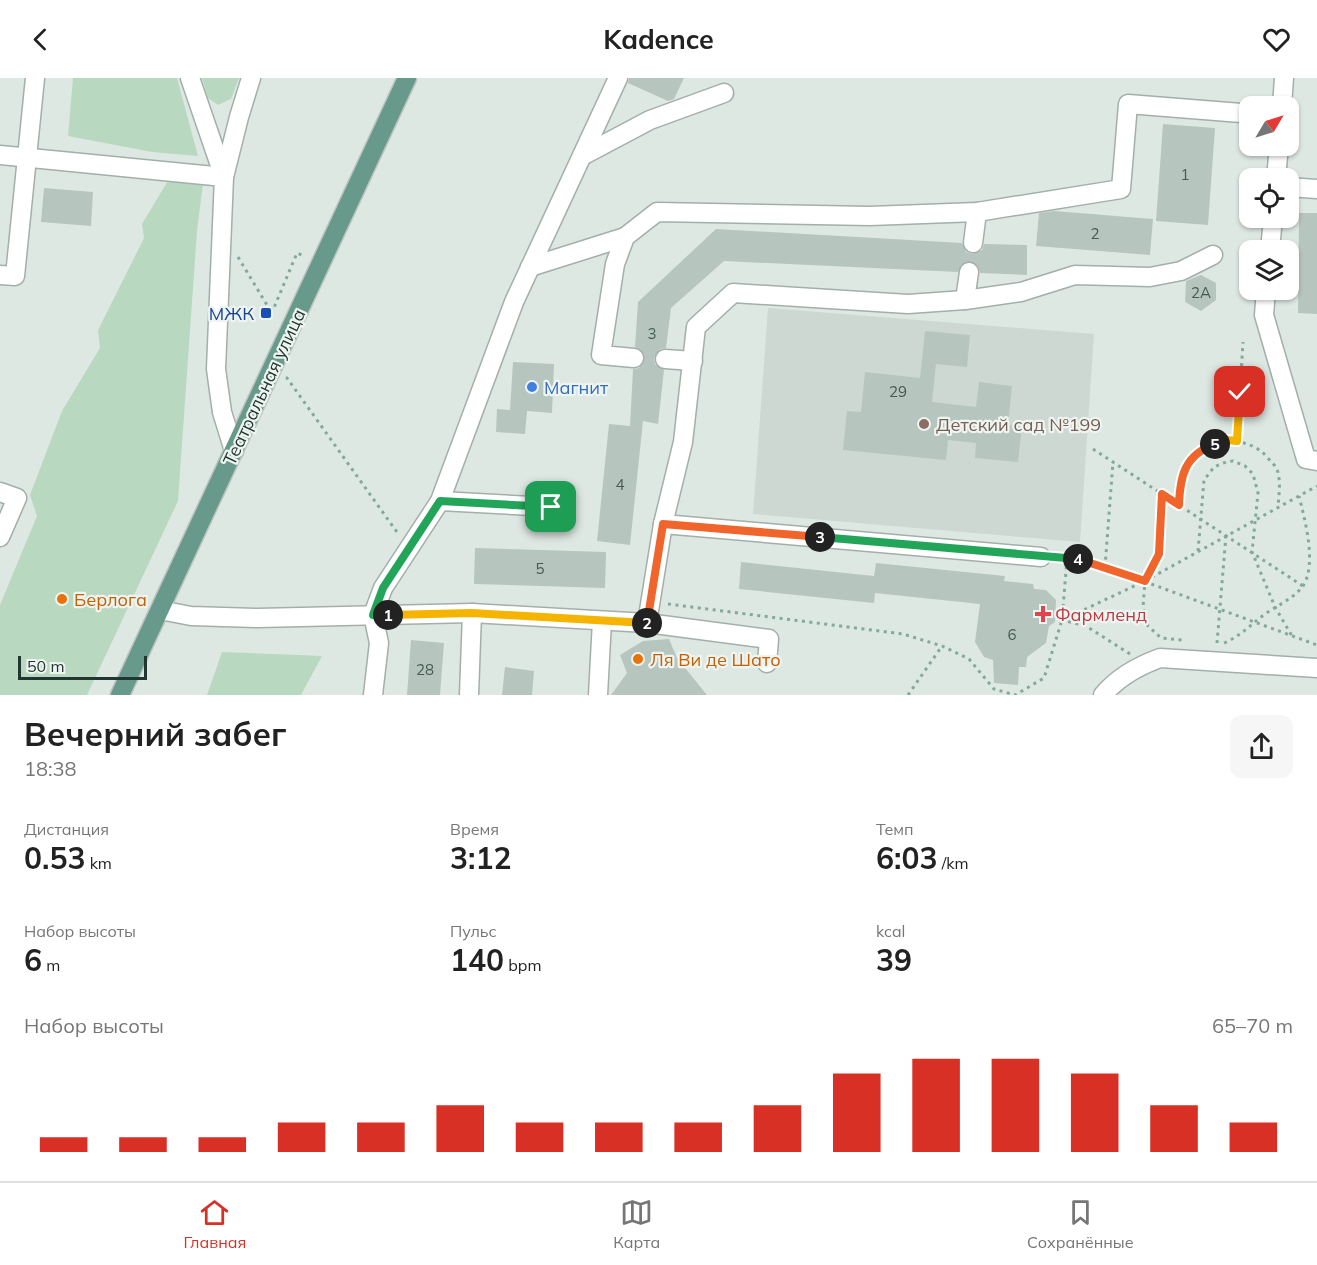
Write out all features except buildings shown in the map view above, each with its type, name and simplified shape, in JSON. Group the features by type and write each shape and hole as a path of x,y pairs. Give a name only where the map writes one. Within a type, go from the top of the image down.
{"main road":[{"name":"Театральная улица","path":"120,695 407,78"}],"street":[{"path":"0,275 15,276 36,78"},
{"path":"190,78 224,177"},
{"path":"234,450 222,412 216,369 224,177 251,78"},
{"path":"373,695 380,643 373,615 383,588 440,501 514,302 618,78"},
{"path":"1283,96 1284,78"},
{"path":"582,156 650,120 724,93"},
{"path":"530,267 624,237 657,212 870,216 977,212 1121,189 1128,104 1239,113"},
{"path":"0,155 224,177"},
{"path":"1299,188 1317,189"},
{"path":"973,243 977,212"},
{"path":"624,237 615,264 601,356 634,357"},
{"path":"647,623 663,524 683,442 696,327 733,293 908,304 965,300 1021,292 1075,275 1150,277 1181,272 1213,255"},
{"path":"965,300 969,272"},
{"path":"1265,300 1264,315 1306,459 1317,461"},
{"path":"665,359 693,361"},
{"path":"0,492 17,498 0,537"},
{"path":"440,501 551,507"},
{"path":"663,524 1041,557"},
{"path":"160,610 202,617 258,618 472,613 647,623 769,639 767,663"},
{"path":"469,695 472,613"},
{"path":"598,695 602,621"},
{"path":"1103,695 1112,685 1140,665 1160,658 1317,668"}],"path":[{"path":"234,256 239,257 267,305 273,310 297,253 304,256"},
{"path":"1237,441 1243,342"},
{"path":"292,368 287,378 409,549"},
{"path":"1179,505 1180,485 1185,469 1195,455 1227,440 1249,444 1262,451 1276,468 1280,484 1278,507"},
{"path":"1093,449 1303,586"},
{"path":"1198,551 1204,480 1214,467 1233,461 1245,466 1253,474 1258,493 1252,552 1275,607 1292,636"},
{"path":"1105,567 1113,462"},
{"path":"1062,620 1145,581 1317,486"},
{"path":"1162,494 1159,554 1145,581 1143,607 1148,626 1161,638 1184,640"},
{"path":"1206,642 1225,643 1242,634 1275,607 1287,601 1303,586 1310,565 1309,533 1299,496"},
{"path":"1217,643 1226,535"},
{"path":"1041,557 1082,560 1105,567 1317,645"},
{"path":"650,602 903,634 942,646 969,659 994,689 1015,695 1044,678 1062,620 1067,559"},
{"path":"1062,620 1086,626 1127,651 1140,665"},
{"path":"908,695 942,646"}],"shaded area":[{"name":"Детский сад №199","path":"768,308 1094,334 1080,542 753,514"}],"green space":[{"path":"73,78 177,78 198,156 152,152 68,136"},
{"path":"202,78 239,78 231,99 218,105 208,98"},
{"path":"169,179 203,183 197,231 178,501 87,695 0,695 0,605 37,516 30,495 62,411 100,348 98,330 144,238 142,224"},
{"path":"222,652 322,656 301,695 207,695"}],"tunnel":[{"path":"969,272 973,243"},
{"path":"634,358 665,359"}],"place":[{"name":"МЖК","path":"266,313"},
{"name":"Магнит","path":"532,387"},
{"name":"Детский сад №199","path":"924,424"},
{"name":"Берлога","path":"62,599"},
{"name":"Фармленд","path":"1043,614"},
{"name":"Ля Ви де Шато","path":"638,659"}],"route":[{"path":"551,507 440,501 383,588 373,615 472,613 647,623 663,524 1082,560 1145,581 1159,554 1162,494 1179,505 1180,485 1185,469 1195,455 1227,440 1237,441 1240,392"}]}
